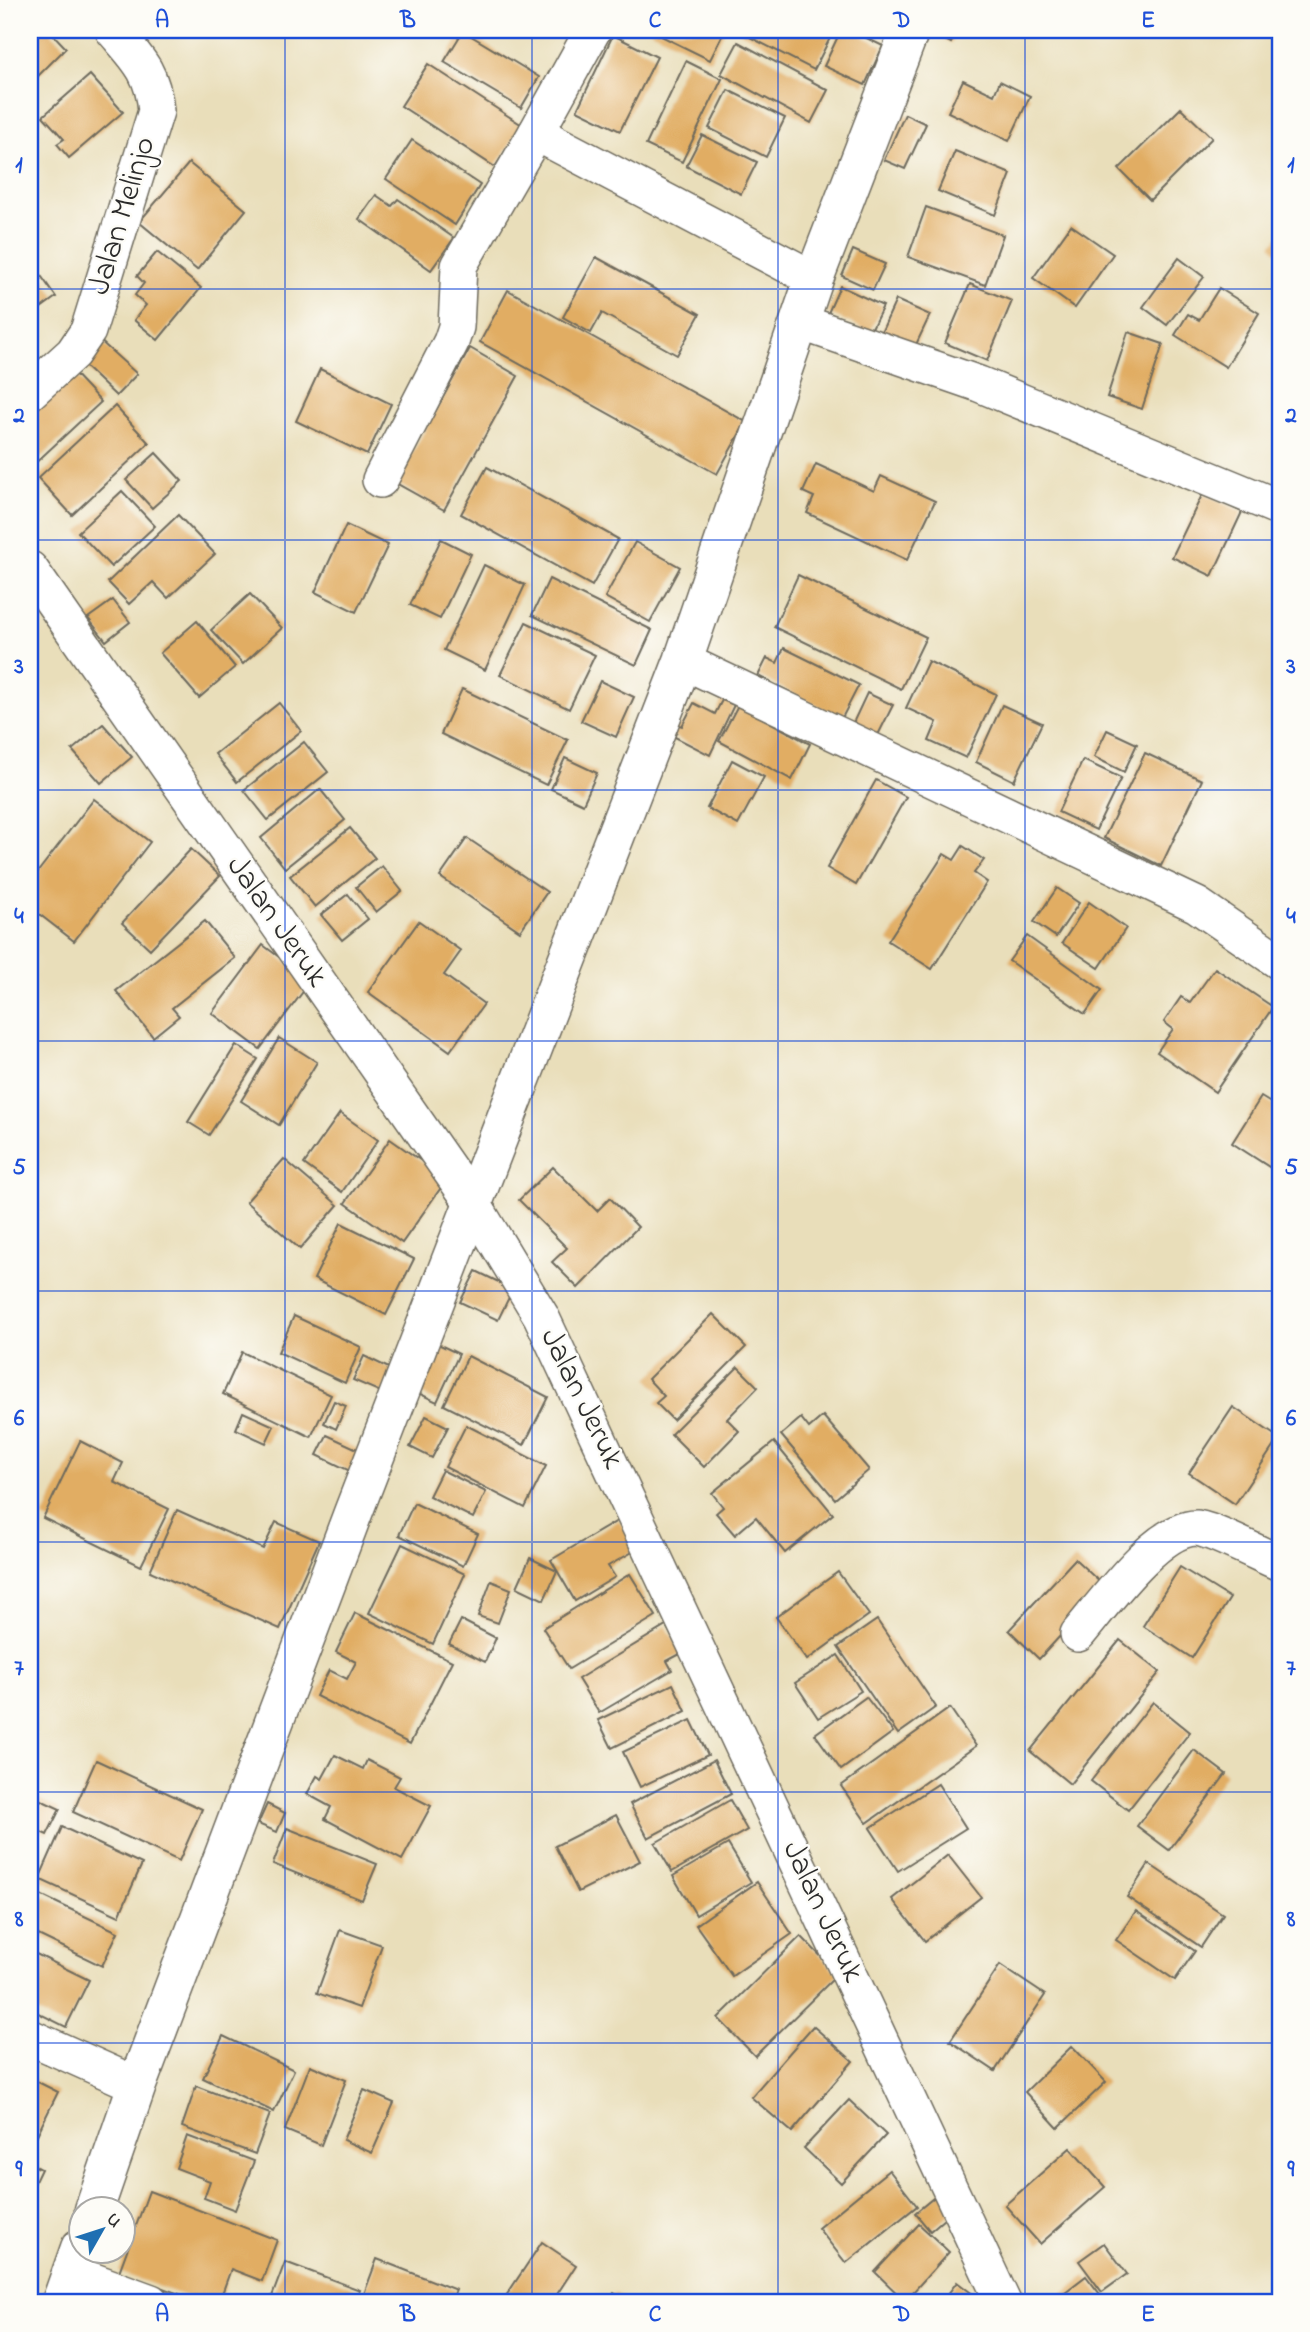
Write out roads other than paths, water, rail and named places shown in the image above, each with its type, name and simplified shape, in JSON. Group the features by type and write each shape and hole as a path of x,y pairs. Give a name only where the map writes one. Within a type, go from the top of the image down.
{"street":[{"name":"Jalan Melinjo","path":"30,392 73,353 88,331 156,111 154,90 148,71 113,30"},
{"path":"380,480 451,342 456,327 459,266 593,30"},
{"path":"99,2196 137,2085 353,1513 684,661 814,279 910,30"},
{"path":"536,133 814,279"},
{"path":"800,322 979,384 1280,508"},
{"name":"Jalan Jeruk","path":"30,569 474,1205 566,1362 1003,2302"},
{"path":"684,661 1197,905 1280,962"},
{"path":"1078,1634 1146,1556 1165,1539 1180,1532 1196,1528 1280,1563"},
{"path":"30,2036 137,2085"},
{"path":"71,2275 150,2302"}]}
